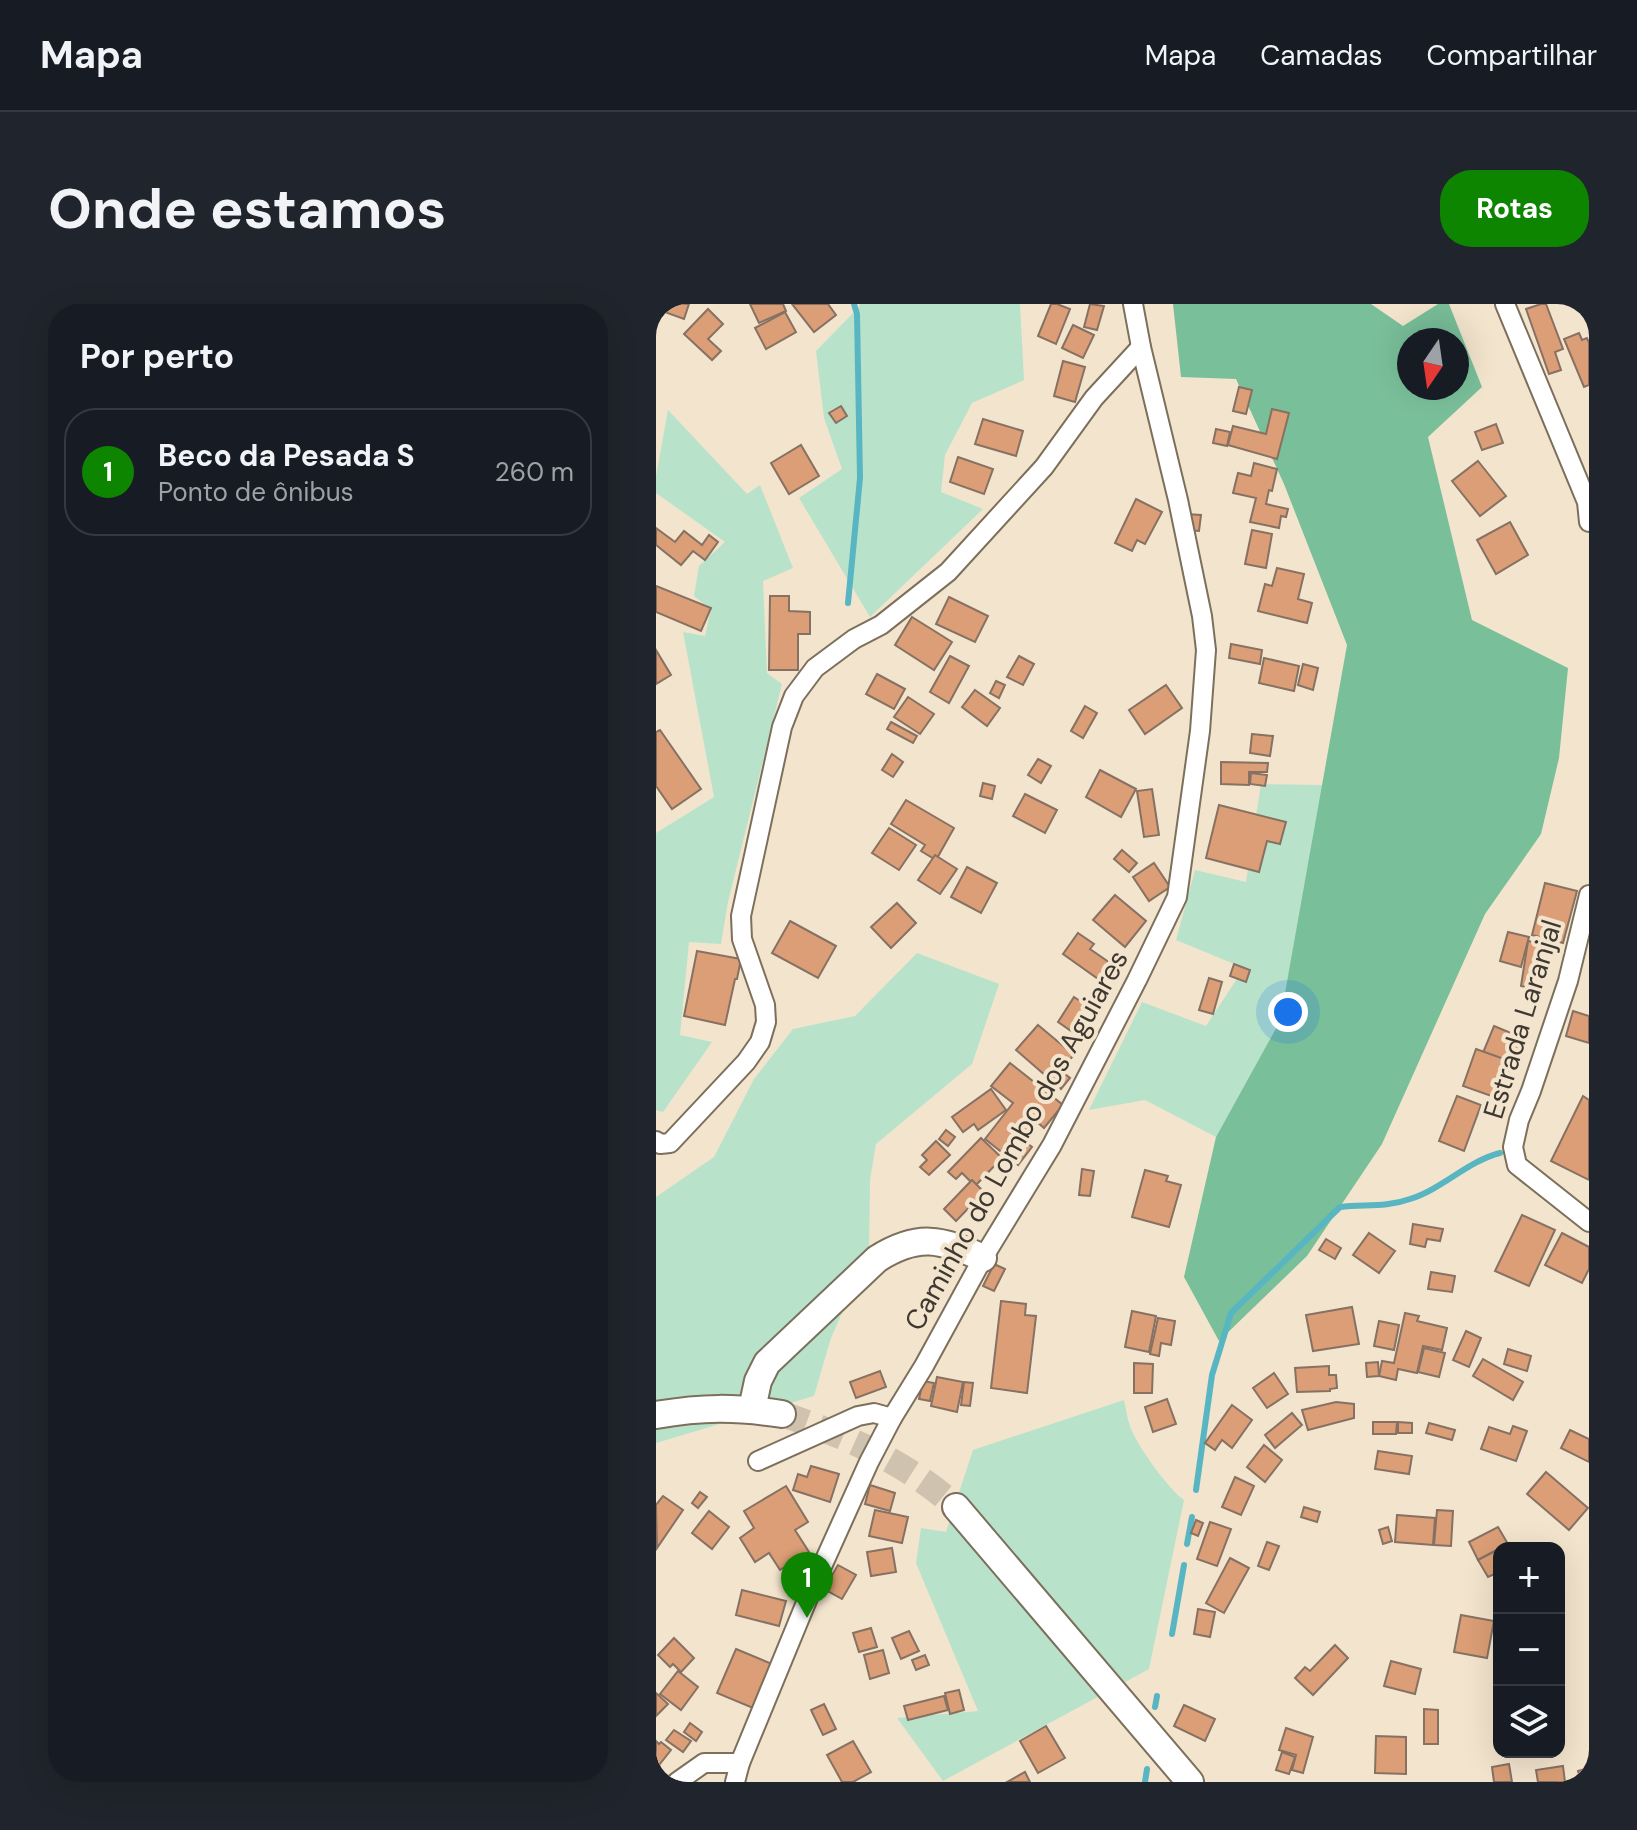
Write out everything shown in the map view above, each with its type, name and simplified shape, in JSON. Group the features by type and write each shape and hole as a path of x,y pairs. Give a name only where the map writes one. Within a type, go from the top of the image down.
{"main road":[{"path":"752,1409 758,1381 767,1363 877,1259 908,1244 936,1241 950,1243 983,1258"},
{"path":"656,1415 721,1407 782,1414"},
{"path":"956,1507 1190,1782"}],"street":[{"name":"Caminho do Lombo dos Aguiares","path":"735,1782 740,1763 855,1490 892,1418 1058,1133 1177,897 1200,731 1206,650 1178,500 1133,304"},
{"path":"1505,304 1587,502 1589,522"},
{"path":"656,1141 660,1144 670,1143 746,1062 760,1042 766,1022 765,1005 742,939 741,916 782,727 794,696 815,668 854,639 881,625 948,572 1044,467 1094,398 1141,347"},
{"name":"Estrada Laranjal","path":"1589,895 1568,981 1519,1120 1513,1147 1517,1165 1589,1222"},
{"path":"758,1461 858,1416 874,1413 892,1418"},
{"path":"677,1782 704,1763 740,1763"}],"green space":[{"path":"859,304 1020,304 1024,380 972,403 945,455 941,492 983,509 870,617 799,498 842,469 824,418 816,351"},
{"path":"1173,304 1371,304 1403,326 1438,304 1449,304 1459,328 1397,328 1397,400 1468,400 1428,437 1472,620 1568,668 1559,758 1541,834 1485,914 1382,1144 1307,1256 1219,1341 1184,1277 1216,1137 1280,1021 1347,645 1284,484 1236,379 1181,377"},
{"path":"1469,354 1482,387 1469,399"},
{"path":"668,410 747,494 760,485 793,568 763,581 767,673 782,684 728,902 721,944 689,942 680,1035 712,1042 663,1112 656,1110 656,833 714,797 683,632 705,636 711,609 694,596 699,566 725,542 656,493 656,476"},
{"path":"1261,784 1323,785 1280,1021 1216,1137 1145,1100 1089,1110 1142,1002 1206,1026 1244,968 1176,940 1195,870 1246,882"},
{"path":"917,953 999,984 972,1064 876,1144 870,1180 869,1251 831,1338 814,1396 656,1443 656,1197 714,1157 754,1079 793,1029 855,1016"},
{"path":"1124,1400 1138,1443 1162,1477 1184,1500 1149,1669 943,1781 897,1718 978,1711 916,1563 921,1528 946,1532 973,1450"}],"building":[{"path":"661,304 689,304 684,319 659,310"},
{"path":"750,304 783,304 786,311 759,323"},
{"path":"792,304 828,304 836,315 814,332"},
{"path":"1051,304 1070,309 1056,344 1038,336"},
{"path":"1090,304 1104,306 1097,330 1084,327"},
{"path":"1546,304 1563,349 1555,352 1561,370 1549,374 1526,309"},
{"path":"708,309 723,324 708,339 721,351 712,360 684,334"},
{"path":"785,312 796,332 766,349 755,328"},
{"path":"1073,325 1094,335 1083,358 1062,348"},
{"path":"1579,333 1582,340 1587,338 1589,343 1589,385 1584,387 1564,339"},
{"path":"1063,361 1085,367 1075,402 1054,396"},
{"path":"1239,387 1252,390 1246,414 1233,411"},
{"path":"841,406 847,416 836,423 829,413"},
{"path":"1272,409 1289,413 1277,459 1228,445 1233,426 1266,434"},
{"path":"983,419 1023,431 1016,456 975,444"},
{"path":"1496,424 1503,443 1482,450 1475,432"},
{"path":"1216,429 1230,432 1227,446 1213,443"},
{"path":"801,445 819,476 789,494 771,463"},
{"path":"958,457 993,469 984,494 950,482"},
{"path":"1478,461 1506,496 1480,516 1452,481"},
{"path":"1254,463 1277,469 1266,504 1288,509 1286,517 1281,516 1279,528 1250,522 1256,498 1233,493 1238,473 1251,476"},
{"path":"1136,499 1162,512 1145,544 1137,540 1132,551 1115,543"},
{"path":"1186,514 1201,515 1199,531 1185,530"},
{"path":"1510,522 1528,555 1496,574 1477,540"},
{"path":"656,528 675,542 684,531 702,545 709,535 718,542 705,560 693,551 681,565 656,545"},
{"path":"1252,530 1272,534 1266,568 1245,564"},
{"path":"1277,568 1304,574 1298,599 1312,603 1307,623 1258,611 1265,584 1272,586"},
{"path":"656,586 711,608 701,631 656,612"},
{"path":"770,596 789,596 789,611 810,612 810,634 798,634 798,670 769,670"},
{"path":"949,597 988,616 975,642 936,624"},
{"path":"912,617 952,642 934,670 895,645"},
{"path":"1231,644 1262,650 1260,664 1229,658"},
{"path":"656,650 671,675 656,684"},
{"path":"950,656 969,666 949,703 930,692"},
{"path":"1019,656 1034,664 1023,685 1007,677"},
{"path":"1264,658 1299,666 1294,691 1259,683"},
{"path":"1303,664 1318,668 1313,690 1298,685"},
{"path":"877,674 905,689 894,709 866,694"},
{"path":"996,681 1005,685 999,698 990,693"},
{"path":"1166,685 1182,708 1145,734 1129,710"},
{"path":"975,690 1000,708 987,726 962,707"},
{"path":"908,697 934,714 920,734 894,717"},
{"path":"1085,706 1097,713 1083,738 1071,731"},
{"path":"891,722 917,736 913,743 887,729"},
{"path":"660,730 701,789 672,809 656,786 656,732"},
{"path":"1252,734 1273,736 1270,756 1250,753"},
{"path":"892,754 903,762 893,777 882,770"},
{"path":"1038,759 1051,766 1041,783 1028,775"},
{"path":"1221,762 1268,763 1267,772 1249,772 1249,785 1221,784"},
{"path":"1100,770 1136,789 1121,817 1086,797"},
{"path":"1251,773 1267,775 1265,786 1250,784"},
{"path":"983,783 995,786 992,799 980,796"},
{"path":"1152,789 1159,835 1144,837 1137,791"},
{"path":"1025,794 1057,810 1045,833 1013,816"},
{"path":"906,800 954,828 936,860 921,851 925,845 891,824"},
{"path":"1219,805 1286,822 1280,844 1267,841 1259,872 1206,858"},
{"path":"889,828 916,845 899,870 872,853"},
{"path":"1122,850 1137,863 1129,872 1114,859"},
{"path":"935,855 957,869 940,894 918,880"},
{"path":"1154,863 1170,887 1149,901 1133,877"},
{"path":"967,867 997,883 981,913 951,897"},
{"path":"1545,883 1577,891 1563,943 1532,935"},
{"path":"1115,895 1146,921 1125,947 1093,920"},
{"path":"897,903 916,923 891,948 871,927"},
{"path":"790,921 836,946 818,978 772,953"},
{"path":"1508,932 1529,937 1521,967 1500,961"},
{"path":"1078,933 1094,944 1090,949 1113,965 1101,981 1063,954"},
{"path":"1528,941 1549,945 1541,990 1521,986"},
{"path":"697,951 741,959 725,1025 684,1016"},
{"path":"1234,964 1250,970 1246,982 1230,976"},
{"path":"1209,978 1222,982 1213,1014 1199,1010"},
{"path":"1074,997 1094,1010 1077,1035 1058,1022"},
{"path":"1573,1011 1589,1016 1589,1043 1566,1036"},
{"path":"1038,1025 1074,1055 1060,1070 1070,1078 1061,1089 1016,1050"},
{"path":"1494,1026 1523,1038 1509,1072 1480,1060"},
{"path":"1476,1049 1510,1061 1497,1098 1463,1086"},
{"path":"1010,1063 1063,1105 1044,1128 1037,1122 1023,1140 1032,1147 1018,1165 985,1139 1013,1103 991,1086"},
{"path":"991,1089 1006,1110 978,1130 974,1124 963,1132 952,1117"},
{"path":"1457,1096 1481,1105 1464,1151 1439,1141"},
{"path":"1583,1096 1589,1100 1589,1180 1551,1161"},
{"path":"946,1130 955,1137 948,1146 939,1139"},
{"path":"981,1138 1002,1158 975,1186 962,1173 956,1179 948,1172"},
{"path":"936,1141 950,1155 929,1175 920,1167 927,1160 922,1155"},
{"path":"1082,1169 1094,1171 1090,1196 1079,1195"},
{"path":"1145,1170 1168,1176 1166,1181 1181,1185 1169,1227 1132,1217"},
{"path":"972,1180 984,1192 956,1221 944,1209"},
{"path":"1522,1215 1555,1230 1529,1286 1495,1271"},
{"path":"1413,1224 1443,1229 1440,1241 1427,1239 1425,1247 1410,1244"},
{"path":"1369,1233 1395,1251 1379,1273 1353,1255"},
{"path":"1562,1233 1589,1247 1589,1269 1582,1283 1545,1265"},
{"path":"1326,1239 1341,1248 1335,1259 1319,1250"},
{"path":"994,1264 1005,1269 994,1291 983,1286"},
{"path":"1431,1272 1455,1276 1452,1292 1428,1289"},
{"path":"1001,1301 1026,1304 1025,1315 1036,1316 1027,1393 991,1388"},
{"path":"1352,1307 1359,1344 1313,1351 1306,1315"},
{"path":"1132,1311 1156,1316 1149,1352 1125,1347"},
{"path":"1405,1313 1419,1316 1417,1321 1447,1328 1442,1350 1423,1346 1417,1373 1398,1369 1396,1380 1379,1376 1382,1361 1394,1363"},
{"path":"1158,1318 1175,1321 1171,1345 1161,1343 1159,1356 1150,1354"},
{"path":"1379,1321 1399,1325 1394,1350 1374,1346"},
{"path":"1466,1331 1481,1338 1469,1367 1453,1360"},
{"path":"1424,1348 1445,1353 1439,1377 1418,1372"},
{"path":"1508,1349 1531,1356 1527,1371 1504,1364"},
{"path":"1483,1359 1523,1382 1513,1400 1473,1376"},
{"path":"1378,1362 1379,1376 1367,1377 1366,1363"},
{"path":"1134,1363 1153,1364 1152,1393 1134,1393"},
{"path":"1329,1366 1329,1375 1336,1375 1337,1388 1297,1392 1295,1368"},
{"path":"880,1371 886,1387 856,1398 850,1382"},
{"path":"1274,1373 1288,1394 1267,1408 1253,1388"},
{"path":"937,1377 963,1382 957,1412 931,1406"},
{"path":"923,1381 934,1383 930,1401 919,1399"},
{"path":"964,1382 973,1383 970,1406 961,1405"},
{"path":"1167,1399 1176,1424 1153,1432 1145,1407"},
{"path":"1336,1402 1354,1404 1354,1418 1308,1430 1302,1410"},
{"path":"1232,1405 1252,1420 1232,1448 1222,1440 1215,1450 1205,1443"},
{"path":"1292,1413 1302,1425 1275,1448 1265,1435"},
{"path":"1373,1422 1397,1422 1396,1434 1373,1434"},
{"path":"1398,1422 1412,1423 1412,1433 1398,1433"},
{"path":"1429,1423 1455,1430 1452,1440 1426,1433"},
{"path":"1513,1426 1527,1431 1516,1461 1481,1449 1489,1427 1510,1434"},
{"path":"1570,1430 1589,1439 1589,1462 1561,1448"},
{"path":"1264,1445 1282,1460 1265,1482 1247,1467"},
{"path":"1378,1451 1412,1456 1409,1474 1375,1469"},
{"path":"811,1466 839,1474 830,1502 793,1490 798,1474 807,1477"},
{"path":"1546,1472 1588,1508 1569,1530 1527,1494"},
{"path":"1235,1477 1254,1486 1241,1515 1222,1507"},
{"path":"870,1485 895,1493 890,1511 865,1504"},
{"path":"786,1486 808,1522 795,1530 809,1552 780,1570 769,1553 755,1562 740,1538 754,1528 744,1511"},
{"path":"700,1492 707,1497 698,1508 692,1503"},
{"path":"663,1496 683,1510 657,1548 656,1505"},
{"path":"1304,1507 1320,1512 1317,1522 1301,1517"},
{"path":"875,1510 908,1517 902,1543 869,1536"},
{"path":"1437,1510 1453,1511 1451,1546 1434,1545"},
{"path":"709,1511 729,1527 712,1549 692,1533"},
{"path":"1397,1515 1435,1518 1433,1545 1395,1542"},
{"path":"1196,1520 1203,1523 1198,1536 1191,1533"},
{"path":"1210,1522 1231,1529 1217,1566 1197,1559"},
{"path":"1388,1527 1392,1541 1383,1544 1379,1530"},
{"path":"1498,1527 1507,1542 1493,1542 1493,1552 1478,1560 1469,1542"},
{"path":"1267,1542 1279,1546 1269,1570 1258,1566"},
{"path":"892,1548 896,1572 871,1576 867,1552"},
{"path":"1493,1552 1493,1575 1488,1577 1478,1560"},
{"path":"1230,1558 1249,1568 1224,1613 1206,1603"},
{"path":"838,1565 856,1575 842,1599 824,1589"},
{"path":"742,1590 786,1601 779,1626 736,1615"},
{"path":"1198,1609 1215,1612 1210,1637 1194,1634"},
{"path":"1461,1615 1493,1621 1487,1658 1454,1652"},
{"path":"871,1628 877,1647 859,1652 853,1633"},
{"path":"909,1631 919,1651 901,1659 892,1638"},
{"path":"674,1638 694,1658 681,1672 673,1664 670,1667 658,1655"},
{"path":"1335,1645 1348,1658 1313,1695 1295,1678 1305,1667 1310,1671"},
{"path":"736,1649 772,1664 753,1708 717,1693"},
{"path":"883,1650 889,1673 870,1679 864,1655"},
{"path":"925,1655 929,1665 916,1670 912,1660"},
{"path":"1391,1661 1421,1669 1415,1694 1384,1686"},
{"path":"678,1671 698,1687 681,1710 660,1694"},
{"path":"959,1690 964,1710 950,1714 945,1693"},
{"path":"656,1693 668,1704 656,1716"},
{"path":"944,1696 948,1710 908,1720 904,1706"},
{"path":"824,1704 836,1729 823,1735 811,1710"},
{"path":"1184,1705 1215,1719 1205,1741 1174,1726"},
{"path":"1424,1709 1438,1710 1438,1744 1424,1744"},
{"path":"690,1723 702,1732 696,1741 684,1732"},
{"path":"1046,1726 1065,1758 1038,1773 1020,1741"},
{"path":"1286,1728 1313,1737 1303,1773 1292,1770 1296,1755 1279,1750"},
{"path":"674,1730 691,1741 683,1752 666,1740"},
{"path":"1376,1736 1406,1737 1406,1774 1375,1773"},
{"path":"656,1741 671,1750 656,1769"},
{"path":"853,1741 871,1772 853,1782 842,1782 827,1755"},
{"path":"1282,1752 1295,1757 1289,1774 1276,1770"},
{"path":"1509,1764 1512,1782 1494,1782 1492,1767"},
{"path":"1563,1766 1565,1782 1538,1782 1536,1770"},
{"path":"1589,1768 1589,1782 1581,1782 1578,1771"},
{"path":"1025,1772 1030,1782 1007,1782"}],"waterway":[{"path":"848,603 860,478 857,314 854,304"},
{"path":"1196,1490 1212,1375 1231,1313 1340,1207 1383,1205 1410,1199 1477,1162 1500,1153"},
{"path":"1187,1544 1192,1517"},
{"path":"1172,1634 1184,1565"},
{"path":"1155,1707 1157,1696"},
{"path":"1145,1782 1147,1769"}],"tunnel":[{"path":"782,1414 874,1452 917,1477 956,1507"}],"place":[{"name":"Beco da Pesada S","path":"807,1618"}]}
